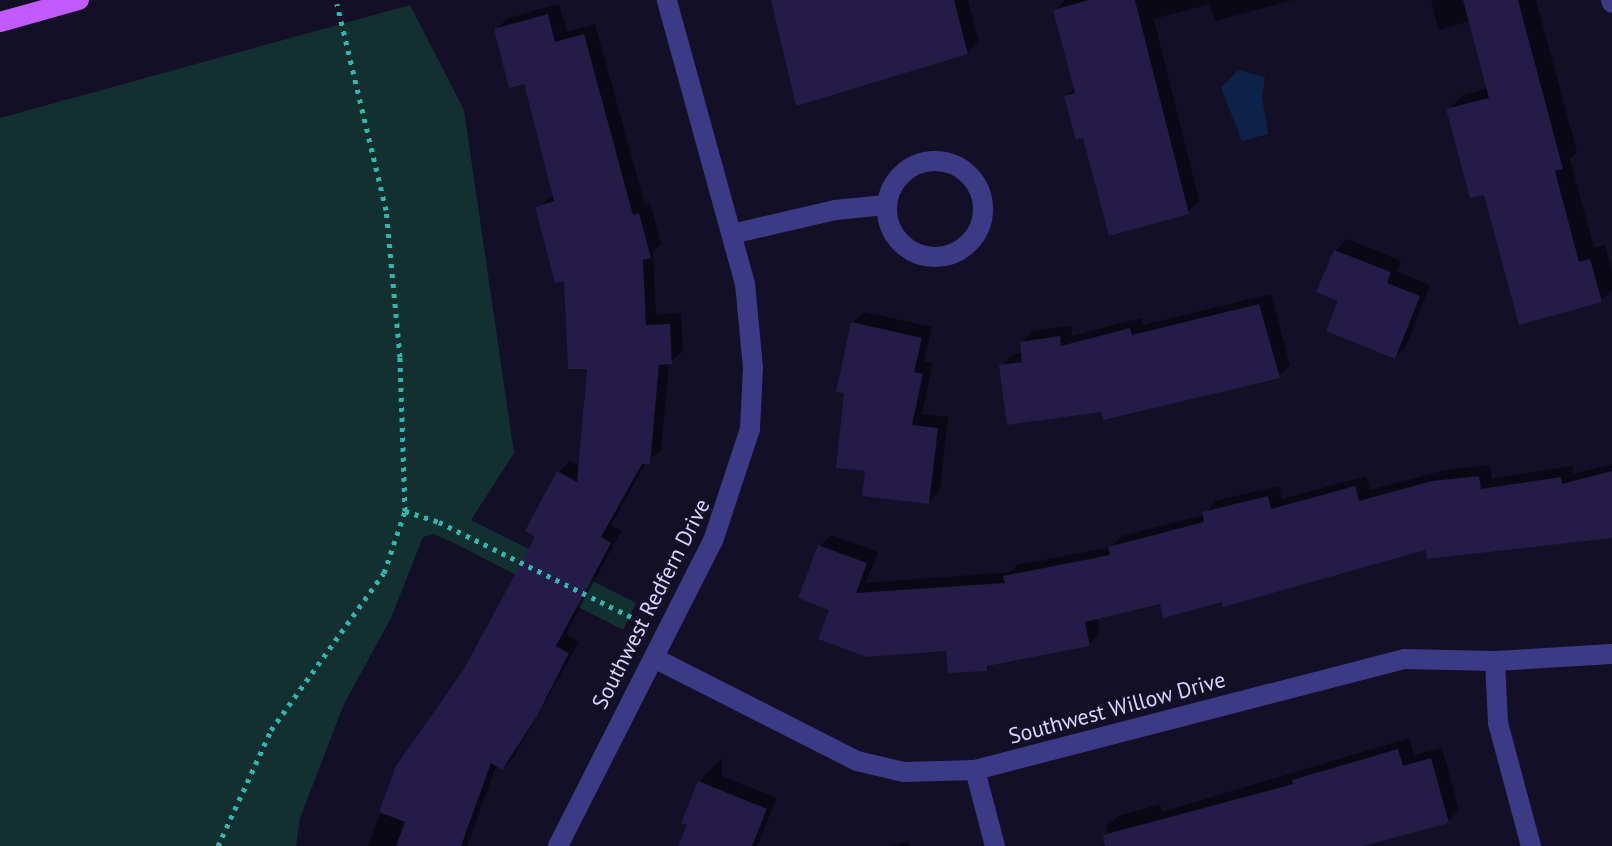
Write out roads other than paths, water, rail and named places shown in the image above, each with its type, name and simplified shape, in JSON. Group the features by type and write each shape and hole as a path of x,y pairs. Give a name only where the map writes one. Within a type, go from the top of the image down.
{"main road":[{"path":"0,22 79,0"}],"street":[{"name":"Southwest Redfern Drive","path":"558,846 656,659 728,506 750,429 752,336 732,234 667,0"},
{"path":"937,161 953,164 976,185 982,215 968,243 955,252 924,255 897,239 886,205 896,180 907,169 937,161"},
{"path":"732,234 835,210 886,205"},
{"name":"Southwest Willow Drive","path":"656,659 857,761 904,772 975,770 1404,659 1495,661 1612,654"},
{"path":"1495,661 1498,723 1531,846"},
{"path":"975,770 995,846"}],"water":[{"path":"1238,70 1265,77 1262,97 1268,134 1242,141 1221,88"}]}
